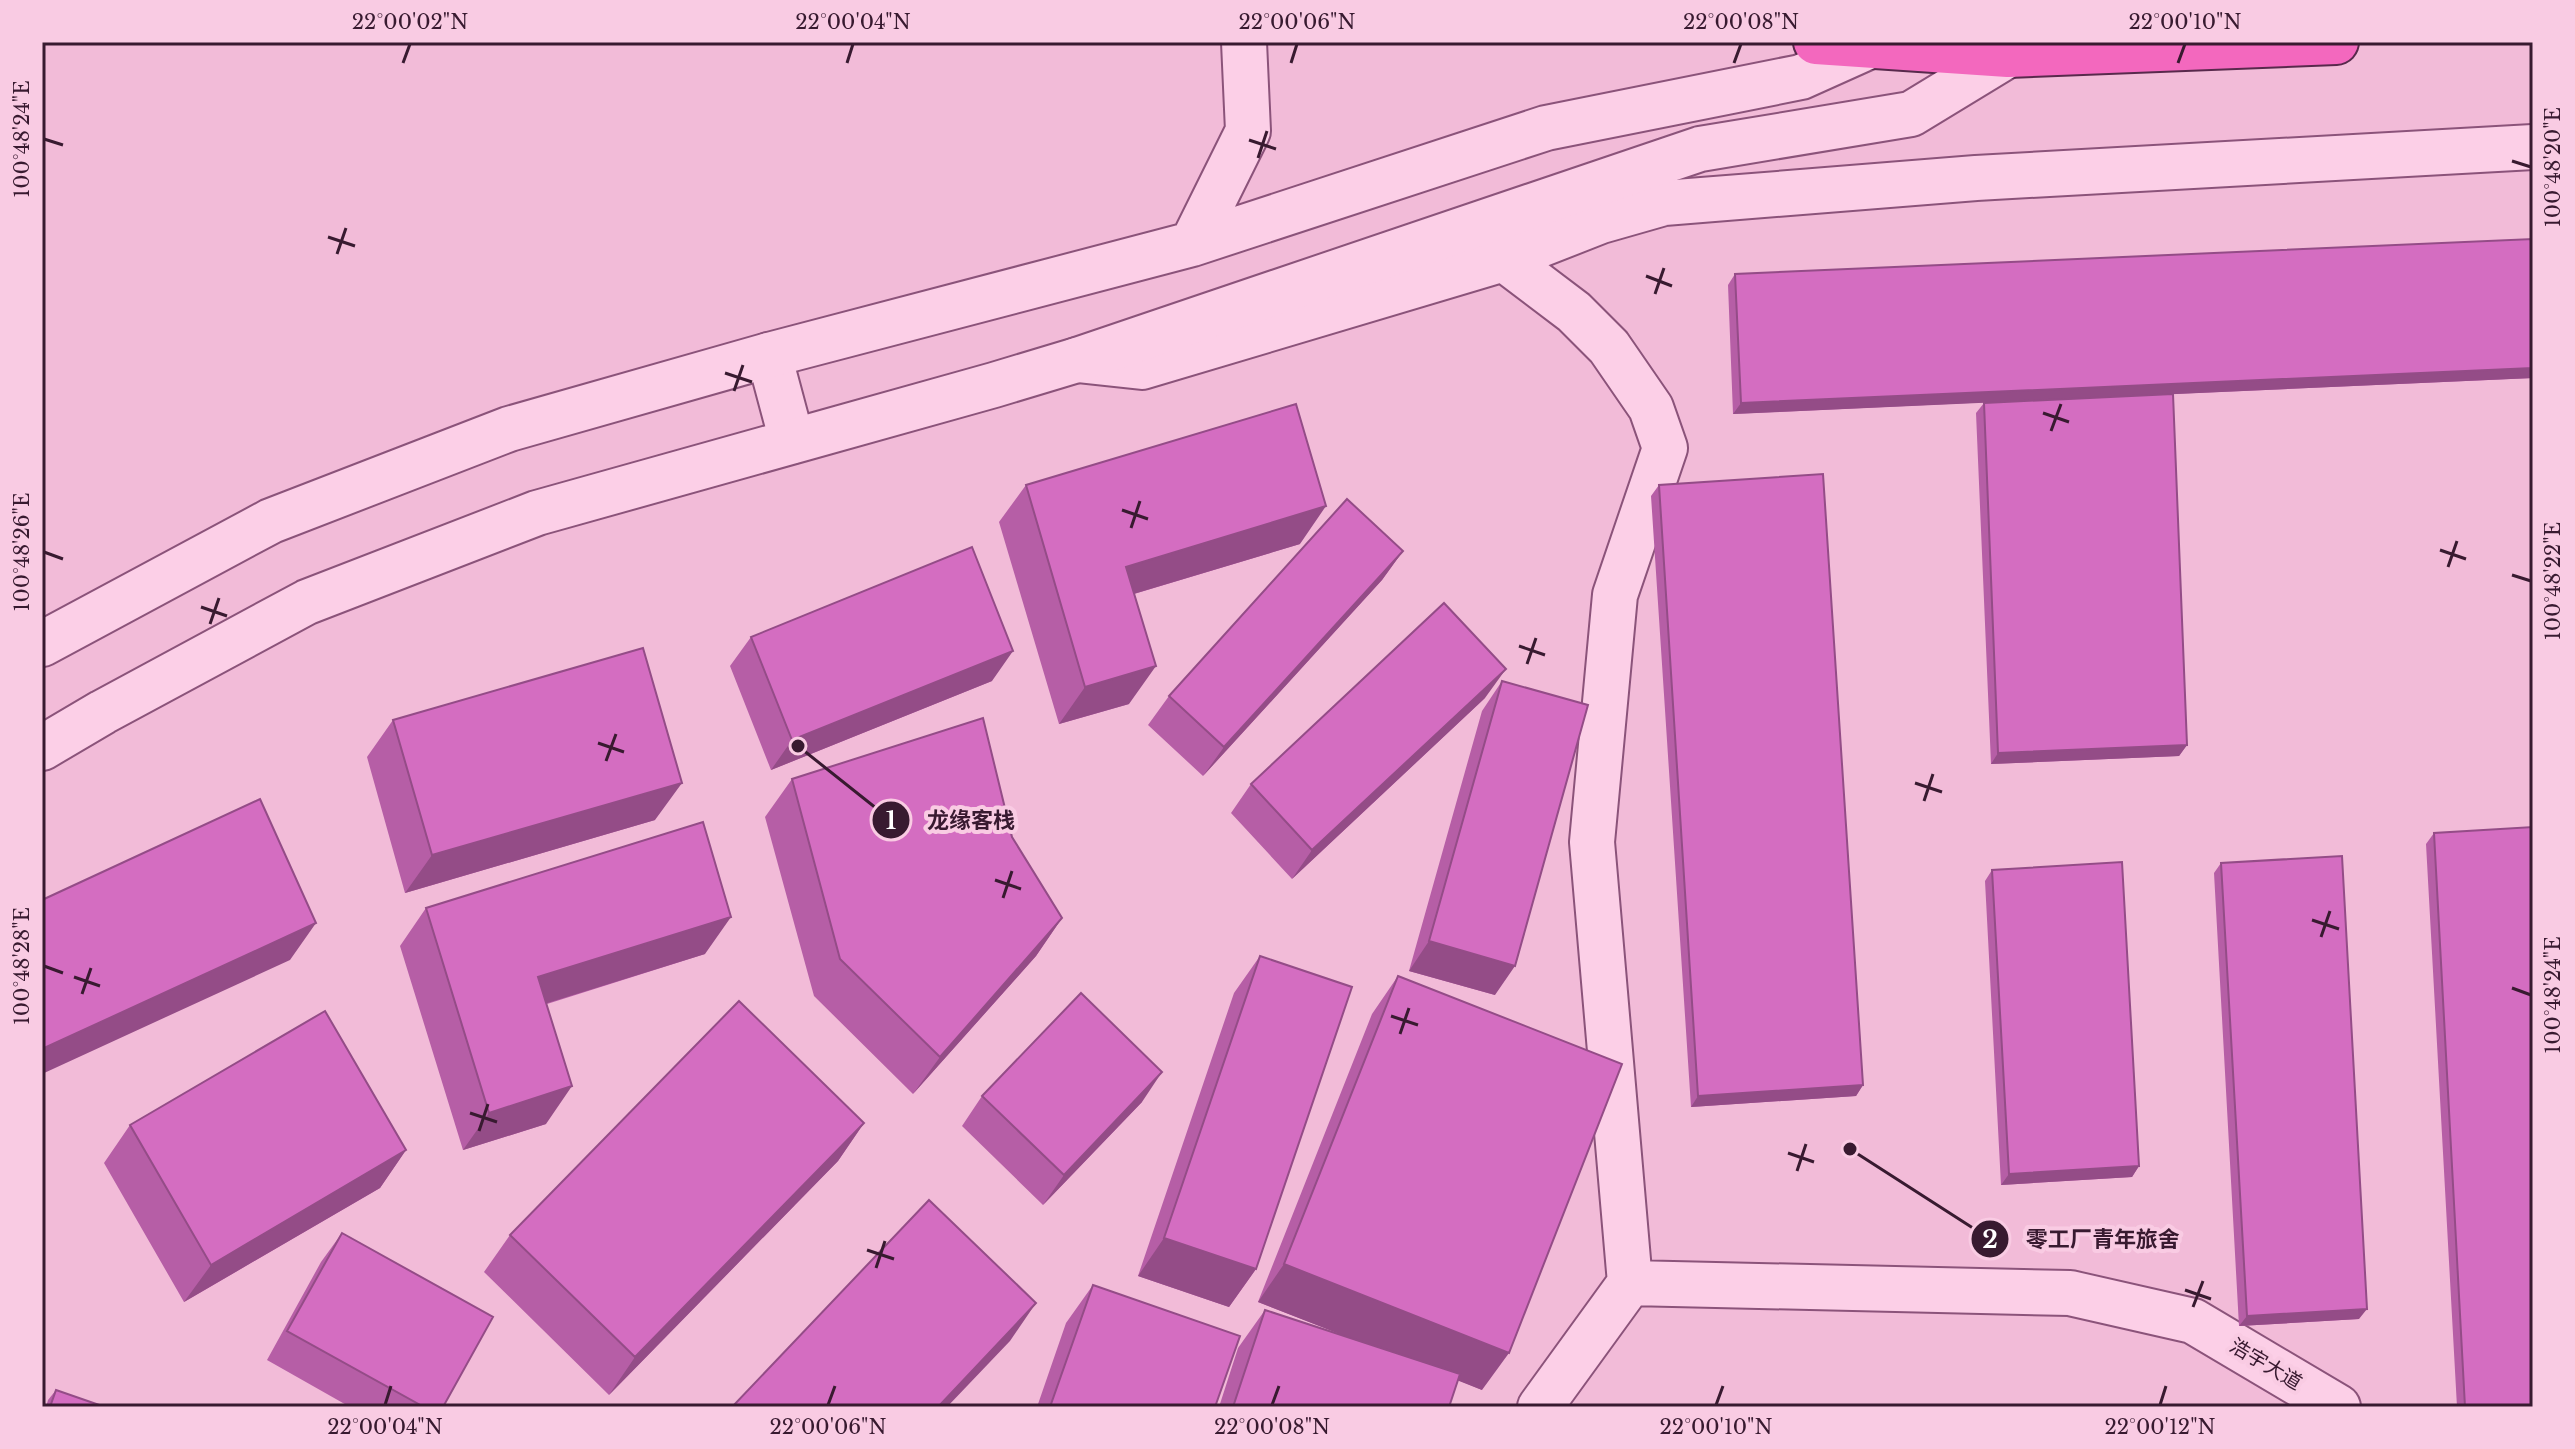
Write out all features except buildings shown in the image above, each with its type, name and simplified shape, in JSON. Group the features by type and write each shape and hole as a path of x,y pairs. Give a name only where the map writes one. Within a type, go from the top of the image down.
{"highway":[{"path":"1816,42 2008,49 2336,42"}],"street":[{"path":"1192,244 1248,131 1244,42"},
{"path":"42,644 271,521 509,429 769,355 1192,244 1546,128 1801,77 1870,46"},
{"path":"42,748 307,602 537,513 1077,360 1700,149 1911,114 2008,49"},
{"path":"1077,360 1142,367 1504,259 1601,221 1664,203 1976,178 2533,147"},
{"path":"1504,259 1574,312 1609,347 1651,408 1665,448 1615,595 1592,842 1630,1283 1540,1407"},
{"path":"769,355 792,441"},
{"name":"浩宇大道","path":"1630,1283 2070,1293 2193,1321 2338,1407"}],"place":[{"name":"龙缘客栈","path":"798,746"},
{"name":"零工厂青年旅舍","path":"1850,1149"}]}
